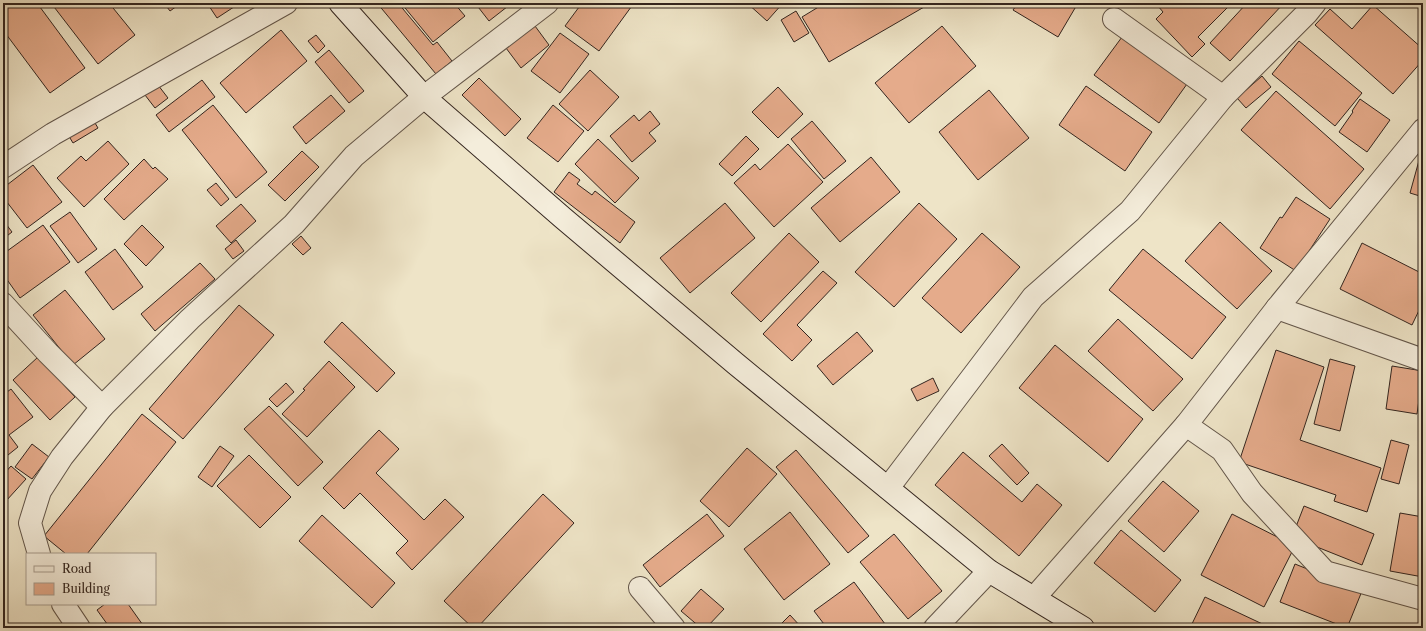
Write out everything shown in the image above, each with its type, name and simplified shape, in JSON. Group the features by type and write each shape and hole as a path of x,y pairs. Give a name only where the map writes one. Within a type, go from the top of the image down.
{"street":[{"path":"3,167 53,134 286,3"},
{"path":"340,3 424,97 563,218 742,369 990,571 1083,628"},
{"path":"39,553 30,523 40,491 62,457 102,407 190,319 294,224 354,156 424,97 547,3"},
{"path":"888,488 1033,297 1130,211 1223,97 1307,13 1315,3"},
{"path":"1114,19 1223,97"},
{"path":"1034,598 1186,425 1277,308 1423,130"},
{"path":"3,304 48,353 102,407"},
{"path":"1277,308 1423,360"},
{"path":"1186,425 1222,450 1252,493 1325,572 1423,599"},
{"path":"935,628 990,571"},
{"path":"640,588 674,628"},
{"path":"65,605 79,628"}],"building":[{"path":"14,3 37,3 85,68 50,93 3,30 3,11"},
{"path":"51,3 109,3 135,35 98,64"},
{"path":"164,3 175,3 177,6 170,11"},
{"path":"207,3 240,3 217,18"},
{"path":"377,3 398,3 433,45 437,42 452,61 436,74"},
{"path":"401,3 454,3 465,16 433,42"},
{"path":"475,3 512,3 489,21"},
{"path":"582,3 634,3 599,51 565,26"},
{"path":"747,3 783,3 767,21"},
{"path":"825,3 931,3 829,62 802,17"},
{"path":"1018,3 1078,3 1058,37 1013,10"},
{"path":"1161,3 1232,3 1198,37 1205,44 1192,57 1156,19 1163,12 1158,6"},
{"path":"1247,3 1284,3 1230,61 1210,43"},
{"path":"1373,5 1423,49 1423,60 1393,94 1315,25 1330,9 1352,29"},
{"path":"796,11 809,33 794,42 781,20"},
{"path":"535,26 549,45 521,68 506,48"},
{"path":"942,26 976,66 909,123 875,83"},
{"path":"281,30 307,61 246,113 220,83"},
{"path":"560,33 589,54 560,93 531,71"},
{"path":"316,35 325,46 318,53 308,41"},
{"path":"1122,37 1187,84 1159,123 1094,75"},
{"path":"1299,41 1362,93 1335,126 1272,74"},
{"path":"329,50 364,91 349,103 315,62"},
{"path":"590,70 619,97 588,131 559,104"},
{"path":"1262,76 1271,87 1246,108 1237,98"},
{"path":"479,78 521,119 505,136 462,95"},
{"path":"202,80 215,97 169,132 156,115"},
{"path":"158,85 168,98 155,108 145,95"},
{"path":"1086,86 1152,132 1125,171 1059,125"},
{"path":"778,87 803,114 778,138 752,112"},
{"path":"989,90 1029,138 978,180 939,132"},
{"path":"1276,91 1364,169 1330,209 1241,130"},
{"path":"331,95 345,111 306,144 293,127"},
{"path":"1360,99 1390,120 1367,152 1339,132"},
{"path":"213,105 267,172 236,198 182,130"},
{"path":"553,105 584,131 558,162 527,138"},
{"path":"650,111 660,124 649,133 656,141 632,162 610,136 634,115 639,121"},
{"path":"92,118 98,128 73,143 67,133"},
{"path":"812,121 846,161 824,179 791,139"},
{"path":"746,136 759,149 732,176 719,164"},
{"path":"598,139 639,178 615,203 575,164"},
{"path":"108,141 129,164 84,207 57,178 81,156 86,161"},
{"path":"788,144 823,182 774,227 734,183 755,164 760,170"},
{"path":"1423,146 1423,197 1410,193"},
{"path":"302,151 319,167 285,201 268,185"},
{"path":"871,157 900,192 840,242 811,208"},
{"path":"144,159 153,169 155,167 168,179 124,220 104,199"},
{"path":"33,165 62,202 27,228 3,197 3,188"},
{"path":"569,172 580,180 577,184 592,195 595,191 635,222 620,243 554,192"},
{"path":"216,183 229,199 221,206 207,190"},
{"path":"1296,197 1330,219 1296,271 1260,248 1280,217 1282,218"},
{"path":"725,203 755,238 690,293 660,258"},
{"path":"919,203 957,239 894,307 855,272"},
{"path":"241,204 256,221 231,243 216,226"},
{"path":"70,212 97,249 78,263 50,226"},
{"path":"3,220 12,232 3,239"},
{"path":"1220,222 1272,271 1237,309 1185,261"},
{"path":"43,225 70,262 20,298 3,274 3,254"},
{"path":"142,225 164,247 146,266 124,244"},
{"path":"789,233 819,262 761,322 731,293"},
{"path":"982,233 1020,267 961,333 922,298"},
{"path":"301,236 311,248 303,255 292,244"},
{"path":"236,240 244,251 233,259 225,249"},
{"path":"1362,243 1423,274 1423,302 1412,325 1340,289"},
{"path":"115,249 143,287 113,310 85,272"},
{"path":"1143,249 1226,317 1192,359 1109,290"},
{"path":"200,263 215,279 155,331 141,314"},
{"path":"823,271 837,283 797,325 812,340 792,361 763,334"},
{"path":"65,290 105,339 73,365 33,315"},
{"path":"239,305 274,335 183,439 149,409"},
{"path":"1118,319 1183,379 1153,411 1088,351"},
{"path":"342,322 395,373 377,392 324,342"},
{"path":"857,332 873,351 833,385 817,366"},
{"path":"1055,345 1143,419 1108,462 1019,388"},
{"path":"1276,350 1324,367 1300,440 1381,468 1367,512 1334,501 1336,495 1239,462"},
{"path":"38,357 75,397 50,420 13,380"},
{"path":"1330,359 1355,366 1340,431 1314,424"},
{"path":"329,361 355,387 307,437 282,414 305,390 303,389"},
{"path":"1392,366 1423,371 1417,414 1386,409"},
{"path":"933,378 939,391 917,401 911,389"},
{"path":"286,383 294,392 277,407 269,399"},
{"path":"11,389 33,417 9,435 18,447 3,459 3,395"},
{"path":"269,406 323,462 298,486 244,429"},
{"path":"142,414 176,442 88,553 65,553 44,536"},
{"path":"379,430 399,449 376,473 424,520 445,499 464,517 412,570 396,553 408,541 360,493 344,509 323,488"},
{"path":"1391,440 1409,445 1399,484 1381,479"},
{"path":"32,444 49,457 32,479 15,467"},
{"path":"1002,444 1029,473 1017,485 989,456"},
{"path":"220,446 234,456 212,487 198,477"},
{"path":"1423,446 1423,486 1420,485"},
{"path":"747,448 777,474 729,527 700,501"},
{"path":"796,450 869,536 848,553 776,467"},
{"path":"963,452 1022,502 1037,484 1062,505 1019,556 935,485"},
{"path":"249,455 291,497 260,528 217,486"},
{"path":"11,466 26,479 6,501 3,498 3,475"},
{"path":"1163,481 1199,511 1164,552 1128,521"},
{"path":"543,494 574,523 477,628 473,628 444,601"},
{"path":"1304,506 1374,534 1362,565 1292,537"},
{"path":"790,512 830,564 784,600 744,549"},
{"path":"1400,513 1423,517 1423,577 1390,571"},
{"path":"707,514 724,536 660,587 643,565"},
{"path":"1232,514 1295,546 1264,607 1201,575"},
{"path":"322,515 395,583 372,608 299,541"},
{"path":"1121,530 1181,580 1155,612 1094,563"},
{"path":"894,534 942,591 908,619 860,562"},
{"path":"1295,564 1362,591 1347,628 1280,602"},
{"path":"854,582 888,628 827,628 814,611"},
{"path":"701,589 724,609 706,628 701,628 681,611"},
{"path":"1205,597 1271,628 1190,628"},
{"path":"104,605 129,605 145,628 110,628 97,610"},
{"path":"790,615 802,628 777,628"}]}
